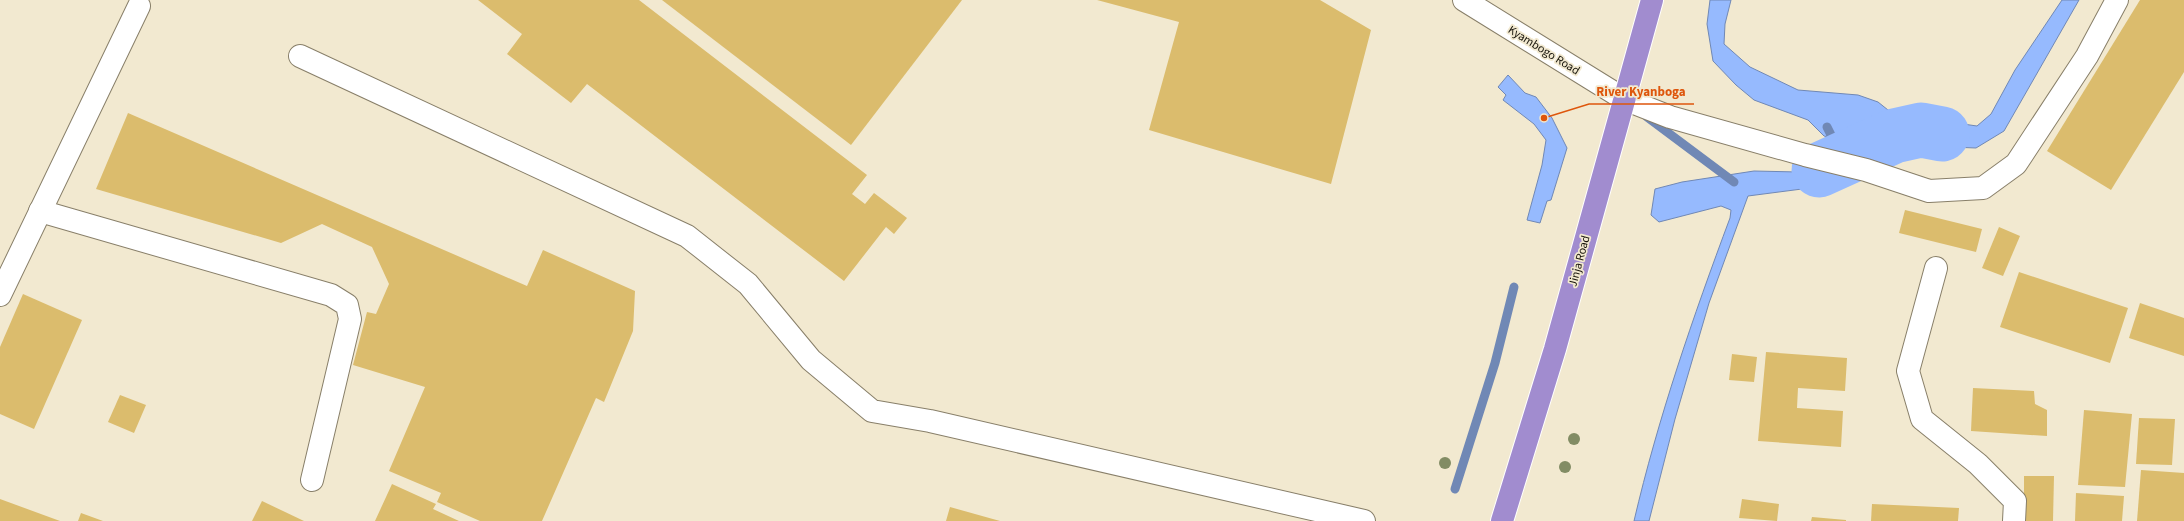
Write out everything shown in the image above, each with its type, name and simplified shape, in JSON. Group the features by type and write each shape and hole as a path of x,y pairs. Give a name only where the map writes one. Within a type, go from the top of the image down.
{"highway":[{"name":"Jinja Road","path":"1502,521 1551,363 1652,0"}],"street":[{"name":"Kyambogo Road","path":"1464,0 1624,99 1670,117 1805,155 1866,170 1929,191 1983,188 2016,164 2087,56 2117,0"},
{"path":"0,295 139,6"},
{"path":"300,56 687,236 748,284 811,360 872,411 930,421 1364,521"},
{"path":"40,211 331,295 347,305 350,320 312,480"},
{"path":"1936,268 1908,371 1922,419 1978,464 2014,501 2014,521"}],"water":[{"path":"1710,0 1731,0 1725,24 1724,44 1750,67 1798,90 1858,95 1878,102 1893,114 1977,126 1991,114 2015,70 2062,0 2079,0 2004,131 1976,148 1900,145 1882,150 1824,136 1808,120 1754,100 1736,85 1713,61 1707,24"},
{"path":"1508,75 1525,93 1536,97 1552,118 1567,148 1551,200 1547,201 1540,223 1527,220 1542,165 1546,140 1534,124 1503,100 1506,95 1498,87"},
{"path":"1809,167 1830,175 1802,189 1748,196 1709,303 1675,419 1649,521 1634,521 1643,482 1665,406 1690,330 1730,218 1731,210 1721,206 1659,222 1651,215 1655,189 1682,182 1754,171 1798,172"}],"building":[{"path":"478,0 639,0 867,175 852,194 865,204 874,193 907,218 894,234 886,227 844,281 587,84 571,103 507,54 522,34"},
{"path":"662,0 962,0 851,145"},
{"path":"1097,0 1320,0 1371,30 1331,184 1149,130 1179,22"},
{"path":"2140,0 2184,0 2184,72 2111,190 2047,151"},
{"path":"128,113 527,286 543,250 635,291 633,331 604,402 596,398 542,521 480,521 437,502 441,493 389,471 425,387 353,365 367,312 376,314 389,284 372,247 322,224 281,243 96,189"},
{"path":"1905,210 1982,229 1976,252 1899,233"},
{"path":"1999,227 2020,236 2003,276 1982,268"},
{"path":"2019,272 2128,308 2110,363 2000,327"},
{"path":"23,294 82,320 34,429 0,414 0,347"},
{"path":"2140,303 2184,318 2184,356 2129,338"},
{"path":"1766,352 1847,358 1845,391 1798,388 1797,408 1843,411 1841,447 1758,441"},
{"path":"1732,354 1757,357 1754,382 1729,380"},
{"path":"1973,388 2034,391 2035,404 2047,410 2047,436 1971,431"},
{"path":"120,395 146,405 134,433 108,422"},
{"path":"2084,410 2132,414 2125,487 2078,485"},
{"path":"2139,418 2175,419 2172,465 2136,464"},
{"path":"2141,470 2184,473 2184,521 2137,521"},
{"path":"2024,476 2054,476 2053,521 2024,521"},
{"path":"392,484 436,504 433,509 459,521 375,521"},
{"path":"2076,493 2124,496 2122,521 2075,521"},
{"path":"0,499 60,521 0,521"},
{"path":"1742,499 1779,504 1777,521 1739,518"},
{"path":"262,501 304,521 252,521"},
{"path":"1872,504 1959,508 1958,521 1871,521"},
{"path":"950,507 1000,521 946,521"},
{"path":"81,513 103,521 78,521"},
{"path":"1812,517 1846,520 1846,521 1811,521"}],"waterway":[{"path":"1647,117 1734,182"},
{"path":"1809,177 1819,170 1831,135 1827,127"},
{"path":"1819,170 1894,136 1921,130 1942,134"},
{"path":"1455,489 1495,363 1514,287"}],"place":[{"name":"River Kyanboga","path":"1544,118"}]}
